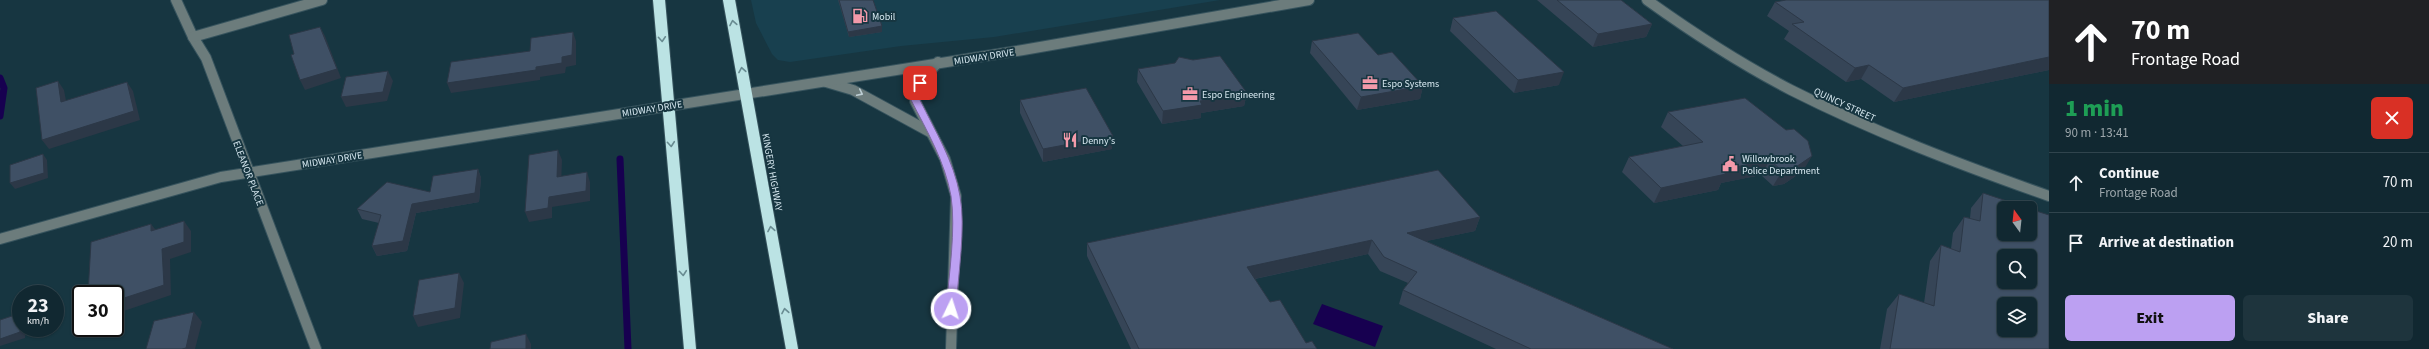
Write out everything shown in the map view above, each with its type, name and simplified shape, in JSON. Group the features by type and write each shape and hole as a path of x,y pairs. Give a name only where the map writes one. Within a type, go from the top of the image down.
{"highway":[{"path":"659,0 690,349"},
{"name":"KINGERY HIGHWAY","path":"729,0 792,349"}],"street":[{"name":"ELEANOR PLACE","path":"176,0 206,58 316,349"},
{"path":"194,37 322,0"},
{"name":"MIDWAY DRIVE","path":"0,239 179,188 249,172 668,105 746,94 1309,0"},
{"name":"QUINCY STREET","path":"1647,0 1730,56 1807,99 1932,154 2049,196"},
{"path":"938,62 920,83 915,100 945,159 956,196 956,242 951,349"},
{"path":"823,81 853,90 930,132"}],"shaded area":[{"path":"751,0 1220,0 994,37 901,46 790,62 778,60 772,54 756,23"},
{"path":"1322,304 1383,326 1375,347 1313,324"}],"building":[{"name":"Mobil","path":"839,0 873,0 882,26 848,32"},
{"path":"1557,0 1621,0 1652,24 1598,34"},
{"path":"1786,0 2049,0 2049,57 1903,88 1869,65 1855,68 1792,24 1804,22 1775,2"},
{"path":"1496,11 1564,72 1518,80 1453,18"},
{"path":"320,27 337,69 300,80 291,55 294,54 289,35"},
{"path":"573,32 572,55 562,57 562,63 536,67 536,70 447,83 451,62 530,51 531,38"},
{"name":"Espo Systems","path":"1358,33 1378,55 1392,52 1423,86 1361,97 1312,41"},
{"name":"Espo Engineering","path":"1220,56 1247,93 1200,101 1202,105 1163,111 1138,69 1175,63 1179,57 1193,60"},
{"path":"388,71 383,92 341,97 346,77"},
{"path":"58,81 61,102 127,82 134,111 42,140 36,88"},
{"name":"Denny's","path":"1086,88 1113,136 1043,149 1020,100"},
{"name":"Willowbrook Police Department","path":"1745,98 1786,130 1794,129 1808,141 1812,156 1793,169 1782,171 1770,160 1721,170 1726,174 1661,188 1629,157 1703,142 1668,112"},
{"path":"558,150 557,177 587,172 586,191 549,197 548,208 525,212 529,155"},
{"path":"43,154 44,173 10,183 10,165"},
{"path":"478,169 475,193 412,204 403,241 372,246 381,215 357,209 387,182 430,192 433,176"},
{"path":"1438,170 1480,217 1407,233 1673,349 1531,349 1403,290 1417,272 1384,257 1372,240 1247,267 1270,302 1280,300 1306,343 1312,341 1317,349 1139,349 1087,243"},
{"path":"1983,193 2007,201 1997,201 1997,241 2037,241 2037,211 2049,215 2049,349 1890,349 1899,294 1934,306 1941,245 1960,252 1964,217 1980,221"},
{"path":"184,221 184,242 162,249 164,285 124,298 124,285 89,285 91,242 151,224 151,231"},
{"path":"459,273 455,308 413,316 419,280"},
{"path":"194,312 186,348 146,349 154,321"},
{"path":"12,316 12,335 0,339 0,320"},
{"path":"526,334 526,349 490,349 491,342"}],"waterway":[{"path":"0,78 4,88 0,116"},
{"path":"620,159 628,349"}],"place":[{"name":"Mobil","path":"860,16"},
{"name":"Espo Systems","path":"1370,83"},
{"name":"Espo Engineering","path":"1190,94"},
{"name":"Denny's","path":"1070,140"},
{"name":"Willowbrook Police Department","path":"1730,164"}],"route":[{"path":"920,83 915,100 945,159 956,196 956,242 951,309"}]}
